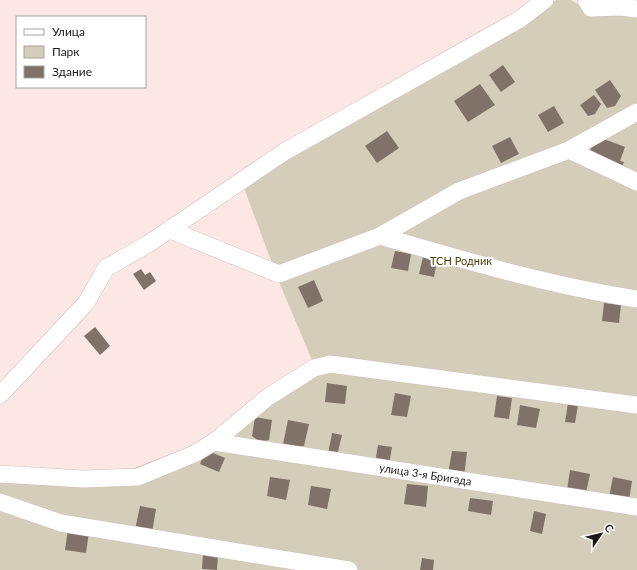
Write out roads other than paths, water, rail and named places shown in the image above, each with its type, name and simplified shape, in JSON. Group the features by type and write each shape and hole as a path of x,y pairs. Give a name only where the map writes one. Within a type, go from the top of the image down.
{"street":[{"path":"0,395 86,303 106,268 170,230 284,152 520,19 545,0"},
{"path":"586,0 592,8 637,9"},
{"path":"170,230 279,274 380,236 459,191 569,150 637,112"},
{"path":"569,150 637,182"},
{"path":"380,236 488,267 607,295 637,300"},
{"path":"0,474 83,479 138,477 194,454 214,442 268,397 314,368 330,364 637,405"},
{"name":"улица 3-я Бригада","path":"214,442 637,507"},
{"path":"0,502 61,523 349,570"}],"park label":[{"name":"ТСН Родник","path":"461,261"}]}
